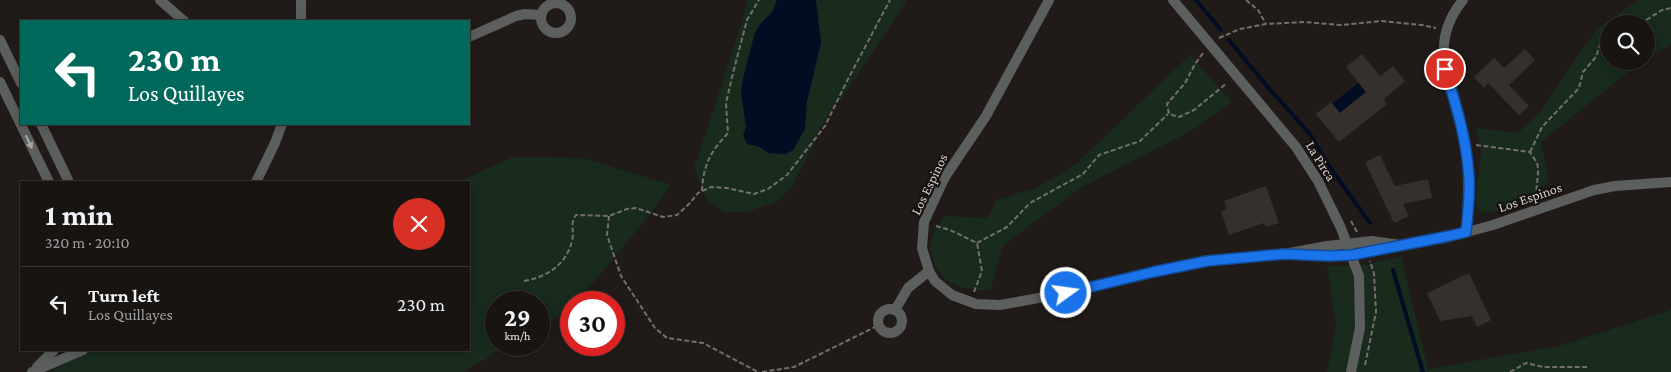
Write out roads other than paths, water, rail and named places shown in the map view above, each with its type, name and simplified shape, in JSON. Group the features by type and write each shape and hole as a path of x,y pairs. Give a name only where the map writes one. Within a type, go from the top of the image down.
{"street":[{"path":"160,0 183,20"},
{"path":"301,0 301,20"},
{"name":"Los Espinos","path":"1049,0 986,116 944,177 924,222 922,248 929,271 935,281 952,295 976,304 1000,305 1066,293 1207,261 1284,254 1346,243 1372,241 1400,245"},
{"name":"La Pirca","path":"1173,0 1296,147 1318,181 1352,255 1359,276 1360,313 1358,343 1351,372"},
{"path":"1463,0 1446,31 1443,52 1445,69 1466,146 1469,178 1466,232"},
{"path":"470,37 516,16 525,14 540,15"},
{"path":"0,40 20,81"},
{"path":"0,82 20,123"},
{"path":"21,125 49,181"},
{"path":"41,125 69,181"},
{"path":"256,181 282,125"},
{"name":"Los Espinos","path":"1284,254 1352,255 1449,236 1493,225 1594,190 1636,184 1671,182"},
{"path":"895,310 913,282 929,271"},
{"path":"887,309 895,310 899,312 902,319 901,327 899,330 887,333 880,329 878,321 881,314 887,309"},
{"path":"33,372 53,351"},
{"path":"33,372 81,351"}],"water":[{"path":"777,0 816,0 821,43 807,101 805,129 793,150 786,154 769,153 757,146 747,144 743,136 746,127 741,93 743,79 754,36 759,25 772,12"},
{"path":"1359,82 1370,96 1352,102 1345,119 1332,104"}],"waterway":[{"path":"1196,0 1221,30"},
{"path":"1229,40 1310,134 1331,169 1370,223"},
{"path":"1393,270 1423,372"}]}
